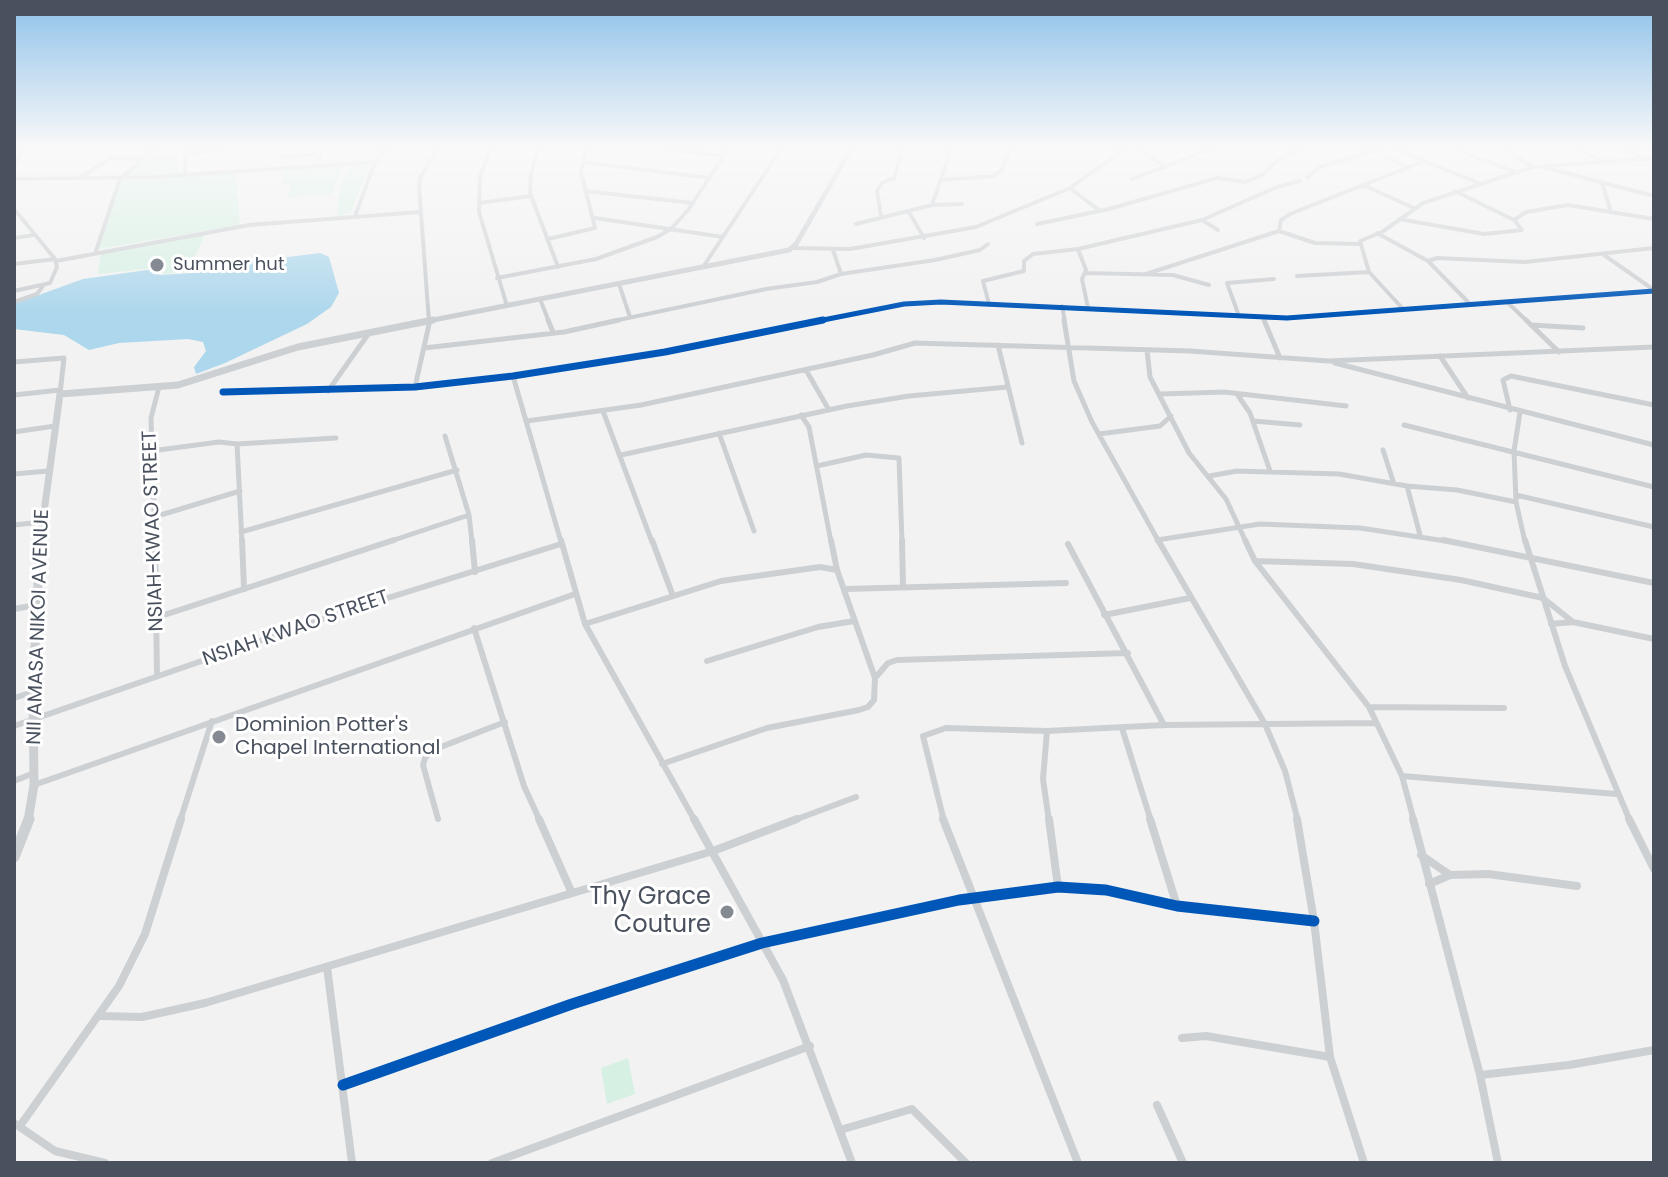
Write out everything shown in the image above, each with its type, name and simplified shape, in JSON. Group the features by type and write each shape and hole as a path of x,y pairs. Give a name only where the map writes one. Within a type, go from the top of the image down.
{"street":[{"path":"96,251 109,204"},
{"path":"355,216 359,204"},
{"path":"415,387 430,321 420,204"},
{"path":"479,204 507,306"},
{"path":"534,204 558,267"},
{"path":"548,239 593,230 595,218 590,204"},
{"path":"497,278 558,267 637,246 671,229 692,204"},
{"path":"703,267 745,204"},
{"path":"793,248 819,204"},
{"path":"879,204 881,216"},
{"path":"856,224 932,205 962,204"},
{"path":"14,395 159,387 198,380 298,347 793,248 833,250 924,238 976,227 1032,204"},
{"path":"1091,204 1100,211"},
{"path":"1037,224 1125,204"},
{"path":"989,304 983,281 1024,271 1024,261 1033,254 1078,249 1202,220 1238,204"},
{"path":"1279,231 1281,220 1315,204"},
{"path":"1406,204 1415,208"},
{"path":"1146,274 1279,231 1321,244 1360,244 1425,204"},
{"path":"1399,219 1484,234 1522,230 1514,220 1481,204"},
{"path":"1608,204 1610,209"},
{"path":"1514,220 1526,212 1554,205 1610,209 1654,219"},
{"path":"14,209 16,216 55,260"},
{"path":"14,264 55,260 249,225 420,212"},
{"path":"909,212 924,238"},
{"path":"595,218 723,237"},
{"path":"1202,220 1218,230"},
{"path":"1377,233 1428,261 1471,305"},
{"path":"14,238 34,235"},
{"path":"424,348 553,332 766,289 817,282 841,274 935,260 980,250 988,244"},
{"path":"1360,244 1369,272 1405,311"},
{"path":"1428,261 1437,258 1525,262 1654,248"},
{"path":"1078,249 1085,273 1082,279 1088,308"},
{"path":"833,250 841,274"},
{"path":"1603,254 1654,290"},
{"path":"14,291 50,283 55,260"},
{"path":"1168,265 1173,275"},
{"path":"1297,276 1369,272"},
{"path":"1085,273 1173,275 1209,285"},
{"path":"1239,316 1227,283 1274,279"},
{"path":"619,284 630,317"},
{"path":"14,302 37,294 43,286"},
{"path":"223,392 415,387 513,376 665,352 895,305 1062,306 1263,317 1405,311 1654,290"},
{"path":"540,299 553,332"},
{"path":"1507,302 1559,352"},
{"path":"1062,306 1074,381 1157,540 1265,724 1294,800 1314,921 1330,1057 1364,1163"},
{"path":"1263,317 1280,358"},
{"path":"1531,325 1583,328"},
{"path":"328,391 369,333"},
{"path":"527,421 603,411 806,370 915,343 1147,350 1328,361 1654,347"},
{"path":"998,345 1022,443"},
{"path":"1147,350 1150,377 1189,453 1226,499 1255,561 1369,707 1402,776 1480,1075 1498,1163"},
{"path":"1440,356 1468,398"},
{"path":"14,362 64,358 66,365 60,392"},
{"path":"1328,361 1654,445"},
{"path":"806,370 829,410"},
{"path":"513,376 585,624 783,980 852,1163"},
{"path":"1510,410 1503,380 1511,376 1654,405"},
{"name":"NSIAH-KWAO STREET","path":"157,676 151,418 159,387"},
{"path":"621,455 829,410 909,396 1008,387"},
{"name":"NII AMASA NIKOI AVENUE","path":"14,857 30,816 34,785 33,692 41,522 60,392"},
{"path":"1161,394 1237,394 1346,406"},
{"path":"1237,394 1253,421 1270,471"},
{"path":"1246,405 1256,396"},
{"path":"603,411 673,596"},
{"path":"1520,412 1514,451 1516,498 1528,555 1616,794 1654,869"},
{"path":"662,764 767,728 868,707 874,700 875,678 837,570 809,427 801,415"},
{"path":"1099,434 1160,426 1171,416"},
{"path":"1253,421 1300,425"},
{"path":"1404,425 1654,487"},
{"path":"14,432 55,426"},
{"path":"719,433 754,531"},
{"path":"445,436 469,515 475,572"},
{"path":"151,451 219,442 237,444 336,438"},
{"path":"237,444 244,589"},
{"path":"1383,450 1394,484"},
{"path":"817,466 866,455 899,458 903,587"},
{"path":"241,532 457,470"},
{"path":"14,474 48,471"},
{"path":"1209,476 1237,471 1339,474 1407,486 1516,498 1654,527"},
{"path":"1407,486 1420,535"},
{"path":"154,517 240,491"},
{"path":"158,617 469,515"},
{"path":"14,525 41,522"},
{"path":"1157,540 1237,527 1296,523 1420,535 1654,583"},
{"name":"NSIAH KWAO STREET","path":"14,726 346,611 561,544"},
{"path":"1068,544 1164,725"},
{"path":"1255,561 1390,568 1543,598 1573,622"},
{"path":"585,624 740,577 820,567 837,570"},
{"path":"845,589 1066,583"},
{"path":"34,785 575,594"},
{"path":"1104,615 1190,598"},
{"path":"14,609 36,605"},
{"path":"707,661 818,627 854,621"},
{"path":"1551,624 1573,622 1654,639"},
{"path":"474,628 524,786 571,891"},
{"path":"875,678 888,663 897,660 1128,653"},
{"path":"14,698 33,692"},
{"path":"1369,707 1504,708"},
{"path":"105,1163 55,1151 17,1124 100,1016 145,934 212,721"},
{"path":"438,819 423,765 425,758 433,750 505,722"},
{"path":"1078,1163 938,806 923,736 946,728 1047,731 1164,725 1375,723"},
{"path":"1122,728 1177,906"},
{"path":"1047,731 1043,779 1058,887"},
{"path":"14,781 34,773"},
{"path":"1402,776 1616,794"},
{"path":"100,1016 142,1017 175,1011 327,967 571,891 713,851 856,797"},
{"path":"1421,855 1450,875"},
{"path":"1429,884 1450,875 1514,876 1577,886"},
{"path":"343,1085 572,1004 762,943 974,898 1058,887 1106,890 1177,906 1314,921"},
{"path":"327,967 352,1163"},
{"path":"1182,1038 1206,1036 1330,1057"},
{"path":"492,1163 810,1046"},
{"path":"1480,1075 1569,1065 1654,1050"},
{"path":"1157,1105 1183,1163"},
{"path":"840,1130 912,1109 966,1163"}],"green space":[{"path":"114,204 238,204 240,225 99,249"},
{"path":"338,204 354,204 351,212 337,216"},
{"path":"205,234 188,272 161,274 155,268 98,274 101,252"},
{"path":"628,1058 635,1094 607,1104 601,1068"}],"water":[{"path":"320,253 329,257 339,293 331,307 307,324 196,374 194,367 206,351 203,342 188,339 119,343 89,350 64,335 14,329 14,304 83,279 154,269 160,275 192,273 199,267 226,261 240,263"}],"cycle path":[{"path":"223,392 415,387 513,376 665,352 904,304 941,302 1062,306 1287,318 1654,291"},
{"path":"343,1085 572,1004 762,943 959,900 1058,887 1106,890 1177,906 1314,921"}],"place":[{"name":"Summer hut","path":"157,265"},
{"name":"Dominion Potter's Chapel International","path":"219,737"},
{"name":"Thy Grace Couture","path":"727,912"}]}
